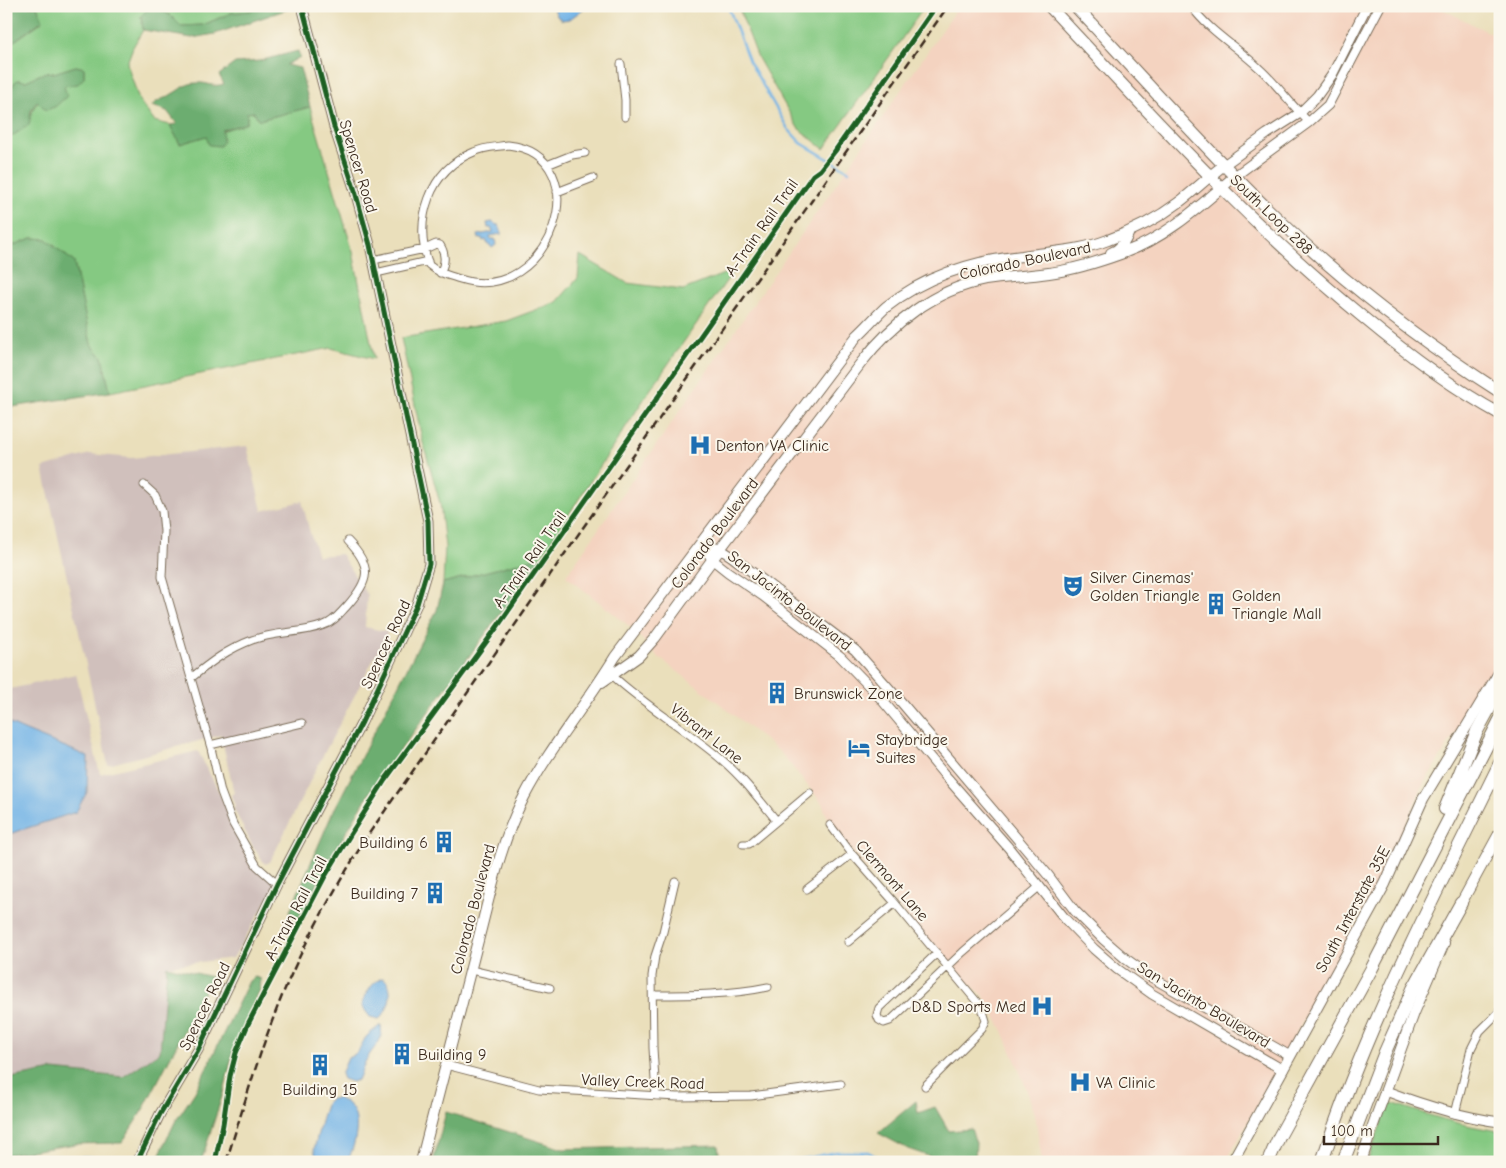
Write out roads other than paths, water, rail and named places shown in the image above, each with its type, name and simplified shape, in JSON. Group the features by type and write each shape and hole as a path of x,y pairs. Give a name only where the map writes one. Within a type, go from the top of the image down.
{"highway":[{"name":"South Loop 288","path":"1049,6 1221,188 1316,279 1401,348 1444,379 1500,414"},
{"name":"South Loop 288","path":"1075,6 1235,176 1324,260 1402,325 1500,392"},
{"path":"1391,340 1402,325"},
{"path":"1401,348 1413,333"},
{"path":"1415,882 1477,731 1500,689"},
{"path":"1268,1162 1279,1137 1372,968 1500,720"},
{"path":"1322,1162 1386,997 1500,763"},
{"path":"1343,1162 1389,1043 1413,989 1461,903"},
{"path":"1261,1162 1279,1137"}],"main road":[{"name":"Colorado Boulevard","path":"421,1162 497,869 523,799 561,735 599,684 615,657 857,336 886,307 911,290 957,269 1022,256 1065,252 1096,244 1129,232 1150,222 1178,204 1224,164"},
{"name":"Colorado Boulevard","path":"599,684 639,656 655,638 861,363 886,334 912,312 937,298 963,287 987,280 1066,270 1121,254 1150,241 1166,231 1235,176"},
{"path":"1066,270 1073,265 1118,250 1126,241 1129,232"},
{"path":"985,262 987,280"},
{"name":"South Interstate 35E","path":"1232,1162 1385,884 1423,799 1500,671"},
{"path":"1361,1162 1414,1013 1461,903 1500,832"}],"street":[{"name":"Spencer Road","path":"137,1162 160,1114 198,1050 277,884 362,722 417,604 429,564 428,521 376,273 355,191 334,127 302,6"},
{"path":"1190,6 1217,33 1272,79 1309,122"},
{"name":"Colorado Boulevard","path":"1224,164 1266,134 1300,113 1326,84 1367,6"},
{"name":"Colorado Boulevard","path":"1235,176 1309,122 1328,105 1380,6"},
{"path":"621,64 625,117"},
{"path":"508,145 532,152 547,165 553,176 557,192 556,215 551,235 538,255 522,270 504,278 487,282 471,282 440,273 429,265 422,231 428,198 440,176 457,161 481,149 508,145"},
{"path":"547,165 572,155 585,153"},
{"path":"557,192 593,178"},
{"path":"373,260 425,249 436,244 440,245 443,249 444,266 440,273"},
{"path":"376,273 428,261"},
{"path":"144,485 155,495 162,511 164,531 162,577 210,745 221,792 233,824 256,866 277,884"},
{"path":"191,678 222,653 235,647 280,632 302,631 324,626 334,620 354,597 366,579 366,568 358,552 348,541"},
{"name":"San Jacinto Boulevard","path":"701,544 720,549 855,650 1048,875 1075,910 1126,959 1164,985 1290,1056"},
{"name":"San Jacinto Boulevard","path":"701,544 713,560 840,656 877,694 1040,886 1066,920 1094,949 1117,969 1152,994 1283,1070"},
{"path":"788,616 792,602"},
{"path":"788,616 802,609"},
{"name":"Vibrant Lane","path":"613,676 626,688 721,759 745,781 776,820"},
{"path":"210,745 302,723"},
{"path":"925,752 935,743"},
{"path":"743,844 749,844 810,793"},
{"name":"Clermont Lane","path":"830,825 852,854 982,1008 986,1021 982,1029 925,1086"},
{"path":"807,889 852,854"},
{"path":"1030,875 1040,866"},
{"path":"937,953 879,1008 877,1015 879,1020 884,1023 890,1021 948,966 1040,886 1048,875"},
{"path":"656,1096 652,976 655,956 663,932 675,881"},
{"path":"848,942 895,903"},
{"path":"1117,969 1126,959"},
{"path":"471,970 550,988"},
{"path":"653,995 744,992 768,987"},
{"path":"1455,1114 1471,1049 1480,1031 1500,1011"},
{"name":"Valley Creek Road","path":"446,1065 539,1089 656,1096 714,1098 751,1096 841,1084"},
{"path":"1386,1092 1455,1114 1500,1122"}],"water":[{"path":"553,6 587,6 570,19 562,20 557,16"},
{"path":"492,222 499,225 502,234 490,236 491,239 495,239 496,245 492,248 486,240 479,239 478,235 493,232 491,228 488,228 487,223"},
{"path":"6,722 88,757 87,792 76,812 6,835"},
{"path":"383,978 389,986 390,999 386,1011 379,1019 370,1017 362,1006 369,989 379,979"},
{"path":"381,1025 380,1039 366,1060 358,1080 352,1082 343,1079 341,1074 348,1058 356,1053 367,1036"},
{"path":"337,1098 348,1104 355,1116 356,1132 353,1148 347,1162 318,1162 314,1150 322,1117 327,1102"}],"waterway":[{"path":"728,6 749,61 788,129 801,143 849,171"},
{"path":"789,1162 836,1152 868,1152 888,1162"},
{"path":"692,1162 708,1156 729,1162"},
{"path":"46,1162 82,1157 117,1162"}],"railway":[{"path":"226,1162 248,1091 281,998 308,939 368,835 948,6"}],"place":[{"name":"Denton VA Clinic","path":"700,445"},
{"name":"Silver Cinemas' Golden Triangle","path":"1073,586"},
{"name":"Golden Triangle Mall","path":"1216,604"},
{"name":"Brunswick Zone","path":"777,693"},
{"name":"Staybridge Suites","path":"859,748"},
{"name":"Building 6","path":"444,842"},
{"name":"Building 7","path":"435,893"},
{"name":"D&D Sports Med","path":"1042,1006"},
{"name":"Building 9","path":"402,1054"},
{"name":"Building 15","path":"320,1065"},
{"name":"VA Clinic","path":"1080,1082"}]}
